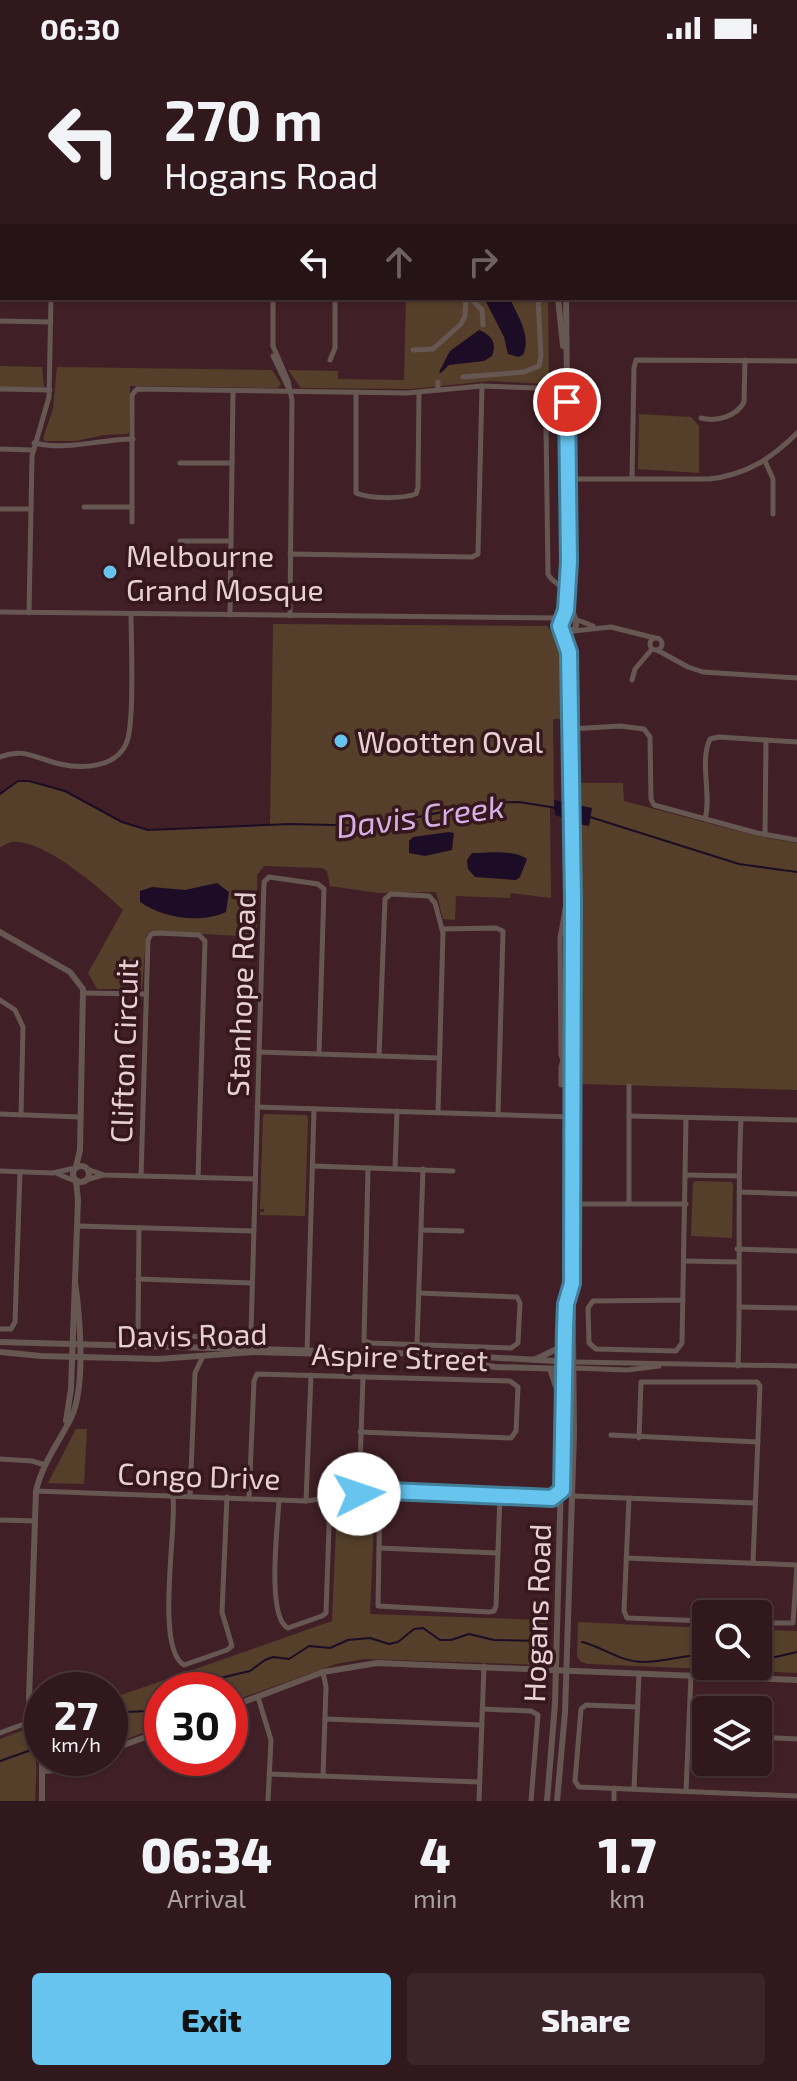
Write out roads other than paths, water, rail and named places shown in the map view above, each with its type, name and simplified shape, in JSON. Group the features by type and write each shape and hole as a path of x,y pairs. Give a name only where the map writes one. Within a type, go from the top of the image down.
{"street":[{"path":"29,613 33,446 47,409 50,390 51,300"},
{"path":"273,300 275,366 291,391 293,404 290,616"},
{"path":"330,360 335,348 335,300"},
{"path":"413,350 433,349 461,324 468,300"},
{"path":"470,300 482,310 483,325"},
{"path":"463,377 524,372 539,366 538,300"},
{"path":"558,300 567,381"},
{"path":"566,300 569,604 577,624 573,631"},
{"path":"0,321 51,322"},
{"path":"632,478 635,361 644,358 797,361"},
{"path":"701,418 714,420 741,408 744,402 745,360"},
{"path":"438,382 438,390"},
{"path":"132,522 133,406 137,393 146,390 419,392 482,386 567,389"},
{"path":"290,554 472,557 478,554 482,386"},
{"path":"0,389 50,390"},
{"path":"230,615 233,391"},
{"path":"356,392 355,491 364,496 416,494 419,392"},
{"path":"566,596 562,587 548,574 546,427 550,416 567,408"},
{"path":"568,477 722,478 765,461 797,433"},
{"path":"0,449 75,446 106,439 133,439"},
{"path":"765,461 773,479 773,514"},
{"path":"180,463 232,463"},
{"path":"84,507 132,507"},
{"path":"0,509 31,509"},
{"path":"180,541 231,541"},
{"path":"562,630 560,622 569,562"},
{"path":"0,612 546,620 570,616 594,627"},
{"path":"0,757 26,752 62,765 80,767 106,763 122,751 130,731 131,614"},
{"path":"546,620 562,630 621,628 655,638 660,640 673,659"},
{"name":"Hogans Road","path":"562,630 569,652"},
{"name":"Hogans Road","path":"557,1801 566,1670 574,1365 569,652 573,631"},
{"path":"640,635 653,648 693,669 709,673 797,678"},
{"path":"632,680 635,669 653,648 655,638"},
{"path":"653,648 662,645"},
{"path":"570,726 624,726 646,731 651,739 653,804 765,835 797,840"},
{"path":"705,819 710,739 797,742"},
{"path":"765,835 766,740"},
{"name":"Stanhope Road","path":"138,1279 136,1330 141,1336 248,1337 264,882 272,877 320,885 324,889 319,1054"},
{"path":"379,1056 385,899 393,894 429,896 433,899 442,929 438,1113"},
{"name":"Hogans Road","path":"561,1085 560,938 565,909 573,901"},
{"path":"442,929 496,928 503,931 498,1115"},
{"path":"0,932 79,980 83,993 80,1150 72,1176 80,1181"},
{"name":"Clifton Circuit","path":"141,1176 148,940 151,934 196,935 204,937 198,1178"},
{"path":"83,993 147,994"},
{"path":"0,1000 15,1010 23,1027 21,1115"},
{"path":"259,1052 439,1058"},
{"path":"563,1060 572,1066"},
{"path":"629,1086 629,1203"},
{"path":"257,1107 572,1117"},
{"path":"307,1353 314,1109"},
{"path":"395,1169 397,1111"},
{"path":"0,1114 80,1117"},
{"path":"629,1116 797,1120"},
{"path":"683,1300 593,1301 588,1308 589,1343 596,1349 678,1350 682,1343 686,1204 686,1118"},
{"path":"738,1366 740,1307 737,1249 741,1119"},
{"path":"80,1150 89,1176 80,1181"},
{"path":"313,1166 453,1171"},
{"path":"0,1171 53,1173 75,1168 104,1175"},
{"path":"368,1168 363,1338 368,1343 515,1347 519,1340 518,1298 419,1293"},
{"path":"417,1345 423,1169"},
{"path":"0,1329 13,1328 15,1322 20,1172"},
{"path":"53,1173 80,1181 104,1175 255,1179"},
{"path":"686,1175 739,1176"},
{"path":"29,1672 36,1491 63,1430 75,1357 80,1181"},
{"path":"739,1192 797,1194"},
{"path":"572,1204 686,1204"},
{"path":"77,1226 254,1231"},
{"path":"139,1228 138,1279 252,1283"},
{"path":"421,1230 462,1231"},
{"path":"737,1249 797,1251"},
{"path":"684,1261 738,1262"},
{"name":"Hogans Road","path":"547,1801 557,1670 566,1304 572,1283"},
{"path":"740,1307 797,1308"},
{"name":"Davis Road","path":"0,1342 307,1353"},
{"path":"531,1361 565,1345"},
{"name":"Davis Road","path":"0,1352 152,1359 254,1352 455,1355 565,1366"},
{"name":"Davis Road","path":"415,1355 473,1365 550,1369 574,1365 627,1370 668,1365 797,1366"},
{"path":"190,1496 195,1373 203,1356"},
{"path":"189,1357 195,1373"},
{"path":"550,1369 563,1408"},
{"name":"Aspire Street","path":"249,1498 255,1377 262,1374 514,1382 518,1389 514,1437 509,1439 360,1432"},
{"path":"306,1501 311,1375"},
{"path":"359,1494 363,1377"},
{"path":"639,1438 641,1382 752,1380 760,1386 753,1563"},
{"path":"611,1435 758,1442"},
{"path":"0,1459 45,1465"},
{"path":"561,1508 552,1498 562,1490"},
{"name":"Congo Drive","path":"36,1491 306,1501 380,1491 552,1498"},
{"path":"380,1491 378,1606 447,1611 494,1611 500,1495"},
{"path":"173,1496 169,1630 177,1660 184,1665 232,1646 222,1612 227,1497"},
{"path":"572,1496 755,1503"},
{"path":"279,1500 275,1601 281,1623 288,1628 326,1613 330,1498"},
{"path":"629,1498 624,1611 627,1618 692,1620"},
{"path":"0,1520 35,1521"},
{"path":"379,1548 498,1553"},
{"path":"626,1558 797,1565 793,1623 772,1623"},
{"path":"248,1701 323,1672 377,1663 797,1680"},
{"path":"479,1801 484,1666"},
{"path":"323,1672 326,1687 323,1776"},
{"path":"634,1789 639,1673"},
{"path":"686,1791 691,1675"},
{"path":"258,1697 270,1736 268,1801"},
{"path":"638,1707 586,1705 581,1709 575,1781 579,1787 797,1796"},
{"path":"482,1709 531,1711 538,1715 531,1801"},
{"path":"325,1719 482,1725"},
{"path":"0,1733 24,1724"},
{"path":"772,1738 797,1739"},
{"path":"269,1774 479,1782"},
{"path":"42,1801 43,1776"},
{"path":"614,1788 614,1801"}],"waterway":[{"name":"Davis Creek","path":"0,794 18,781 29,781 65,791 122,822 148,830 290,824 374,826 486,803 519,802 557,808"},
{"name":"Davis Creek","path":"590,817 739,864 797,872"},
{"path":"246,1672 273,1657 289,1659 309,1646 330,1648 348,1640 370,1638 389,1644 398,1642 414,1629 423,1628 440,1640 469,1634 494,1640 544,1641"},
{"path":"582,1642 635,1661 692,1656"},
{"path":"772,1658 797,1652"},
{"path":"128,1712 144,1711"},
{"path":"0,1761 24,1752"}],"place":[{"name":"Melbourne Grand Mosque","path":"110,572"},
{"name":"Wootten Oval","path":"341,741"}]}
